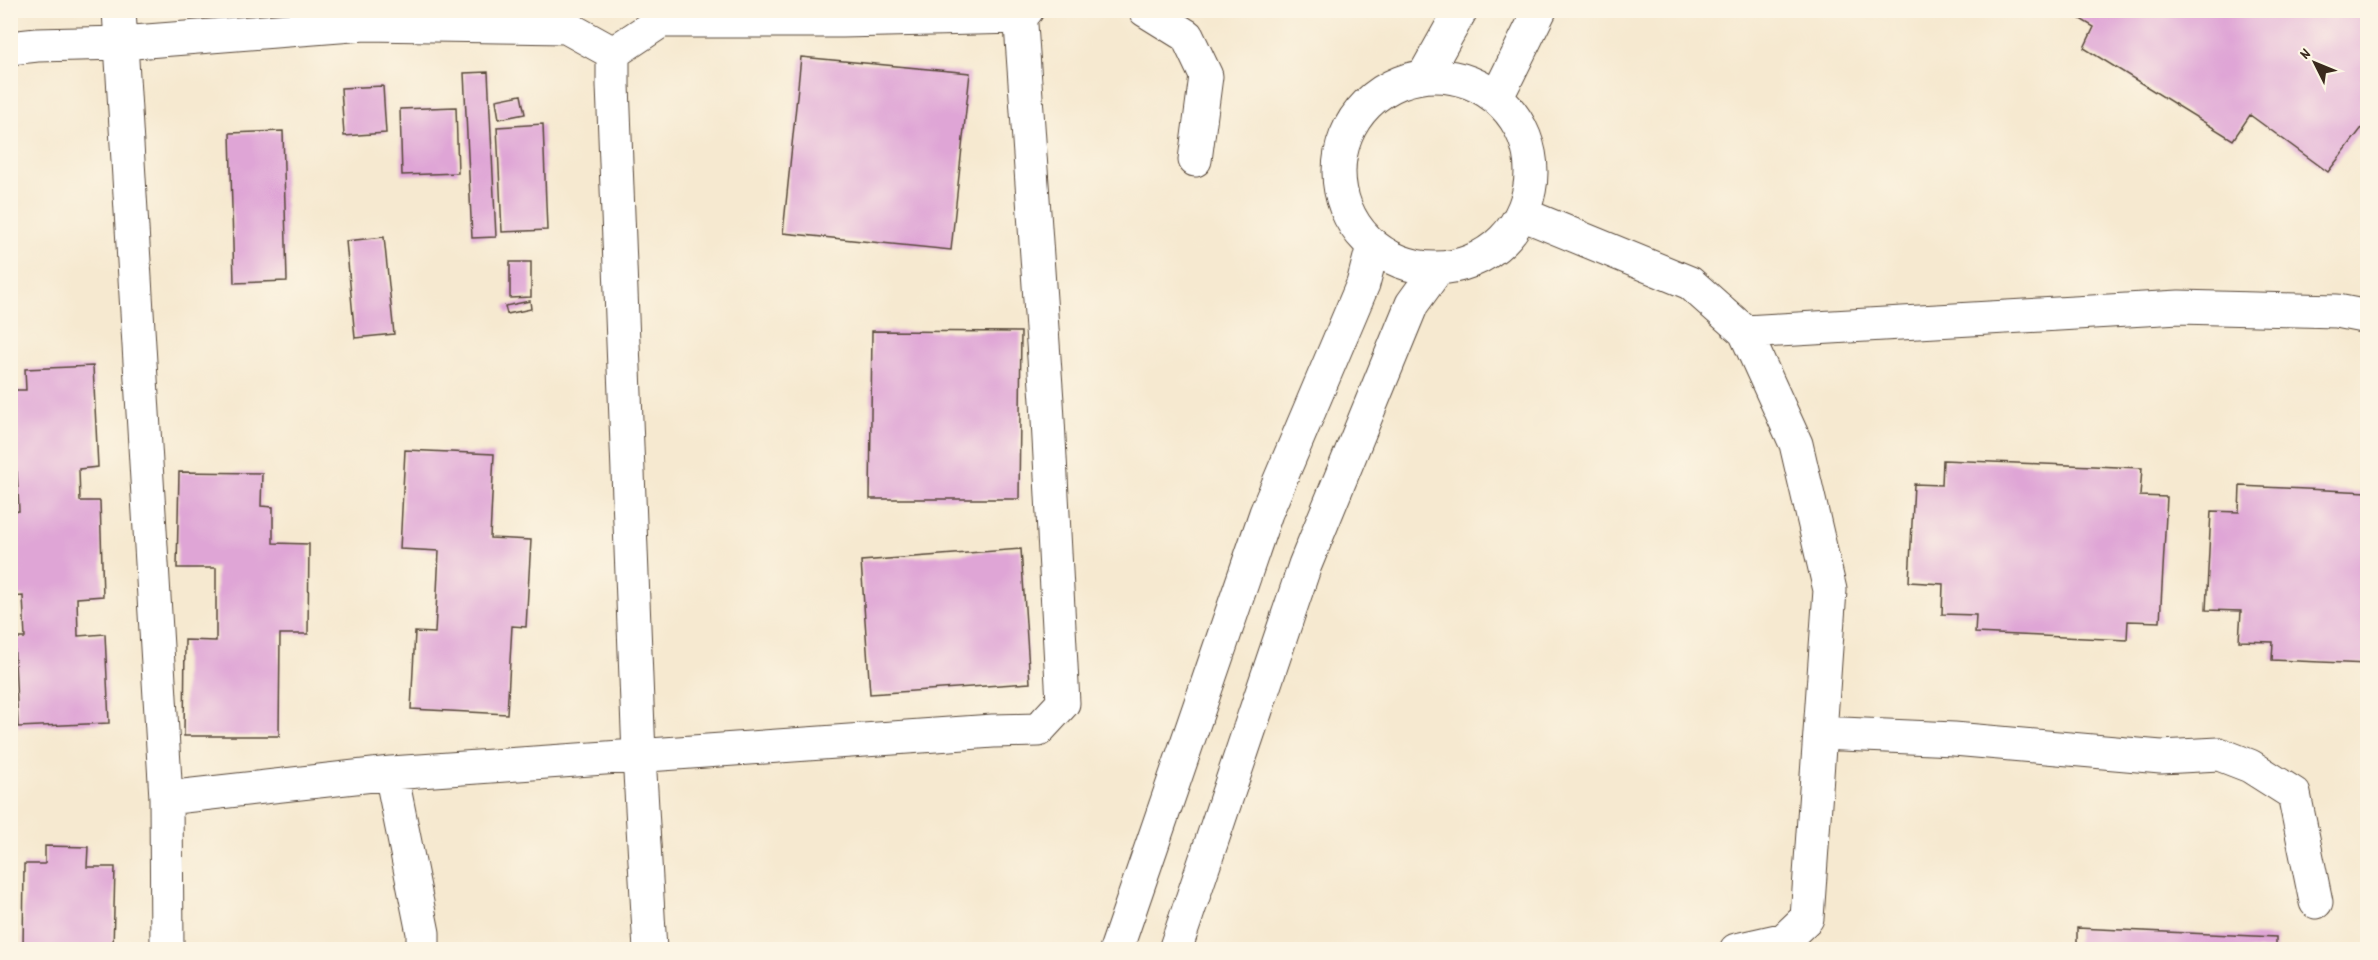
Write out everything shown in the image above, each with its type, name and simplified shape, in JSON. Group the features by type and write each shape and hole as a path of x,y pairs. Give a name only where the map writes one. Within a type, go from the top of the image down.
{"street":[{"path":"119,10 166,798 167,950"},
{"path":"1145,10 1187,36 1206,76 1196,160"},
{"path":"1424,76 1461,10"},
{"path":"1497,97 1540,10"},
{"path":"166,798 391,773 993,731 1038,730 1063,703 1047,401 1022,12 842,21 662,16 613,53"},
{"path":"10,48 121,43 365,24 564,19 613,53"},
{"path":"613,53 612,85 639,755 650,950"},
{"path":"1424,76 1450,76 1475,83 1497,97 1518,121 1529,151 1531,183 1522,214 1507,236 1487,253 1463,264 1438,268 1415,266 1393,258 1373,246 1352,222 1341,192 1340,160 1349,130 1367,104 1394,85 1424,76"},
{"path":"1522,214 1690,284 1745,332 1796,444 1830,590 1806,918 1785,939 1736,950"},
{"path":"1116,950 1266,513 1363,284 1373,246"},
{"path":"1175,950 1305,566 1413,304 1438,268"},
{"path":"1745,332 2179,307 2337,311 2367,318"},
{"path":"1820,733 1954,739 2161,758 2219,754 2250,766 2294,794 2316,902"},
{"path":"391,773 423,933 423,950"}],"building":[{"path":"2065,10 2368,10 2368,120 2328,172 2250,115 2233,140 2084,48 2094,27"},
{"path":"801,57 970,73 951,250 783,233"},
{"path":"488,72 496,237 472,238 464,73"},
{"path":"383,86 386,133 344,136 341,88"},
{"path":"521,95 525,114 499,119 496,100"},
{"path":"456,107 458,173 402,175 400,109"},
{"path":"543,124 547,230 502,232 497,127"},
{"path":"283,131 287,281 234,283 230,133"},
{"path":"384,237 394,334 355,338 346,241"},
{"path":"510,262 531,262 531,297 510,298"},
{"path":"530,301 531,309 507,314 505,306"},
{"path":"872,331 1021,332 1019,499 870,499"},
{"path":"93,366 98,467 79,469 80,501 100,501 103,596 77,598 78,636 105,634 109,723 18,727 14,638 25,638 23,596 10,597 10,512 19,511 17,472 10,472 10,390 26,390 25,369"},
{"path":"405,450 494,454 490,538 531,540 526,627 512,626 507,714 411,709 415,632 435,633 439,551 400,549"},
{"path":"1943,460 2142,468 2140,496 2167,497 2160,622 2128,621 2127,640 1975,633 1976,615 1942,614 1943,584 1909,582 1914,484 1942,485"},
{"path":"179,472 262,473 261,506 273,507 273,543 309,544 308,634 280,634 279,736 184,736 185,640 216,641 216,568 177,568"},
{"path":"2240,486 2368,492 2368,664 2272,660 2273,642 2239,641 2241,611 2206,610 2211,511 2239,512"},
{"path":"1021,549 1030,683 870,694 861,561"},
{"path":"45,846 88,847 87,867 115,867 113,950 23,950 24,864 45,864"},
{"path":"2077,928 2276,937 2276,950 2077,950"}]}
